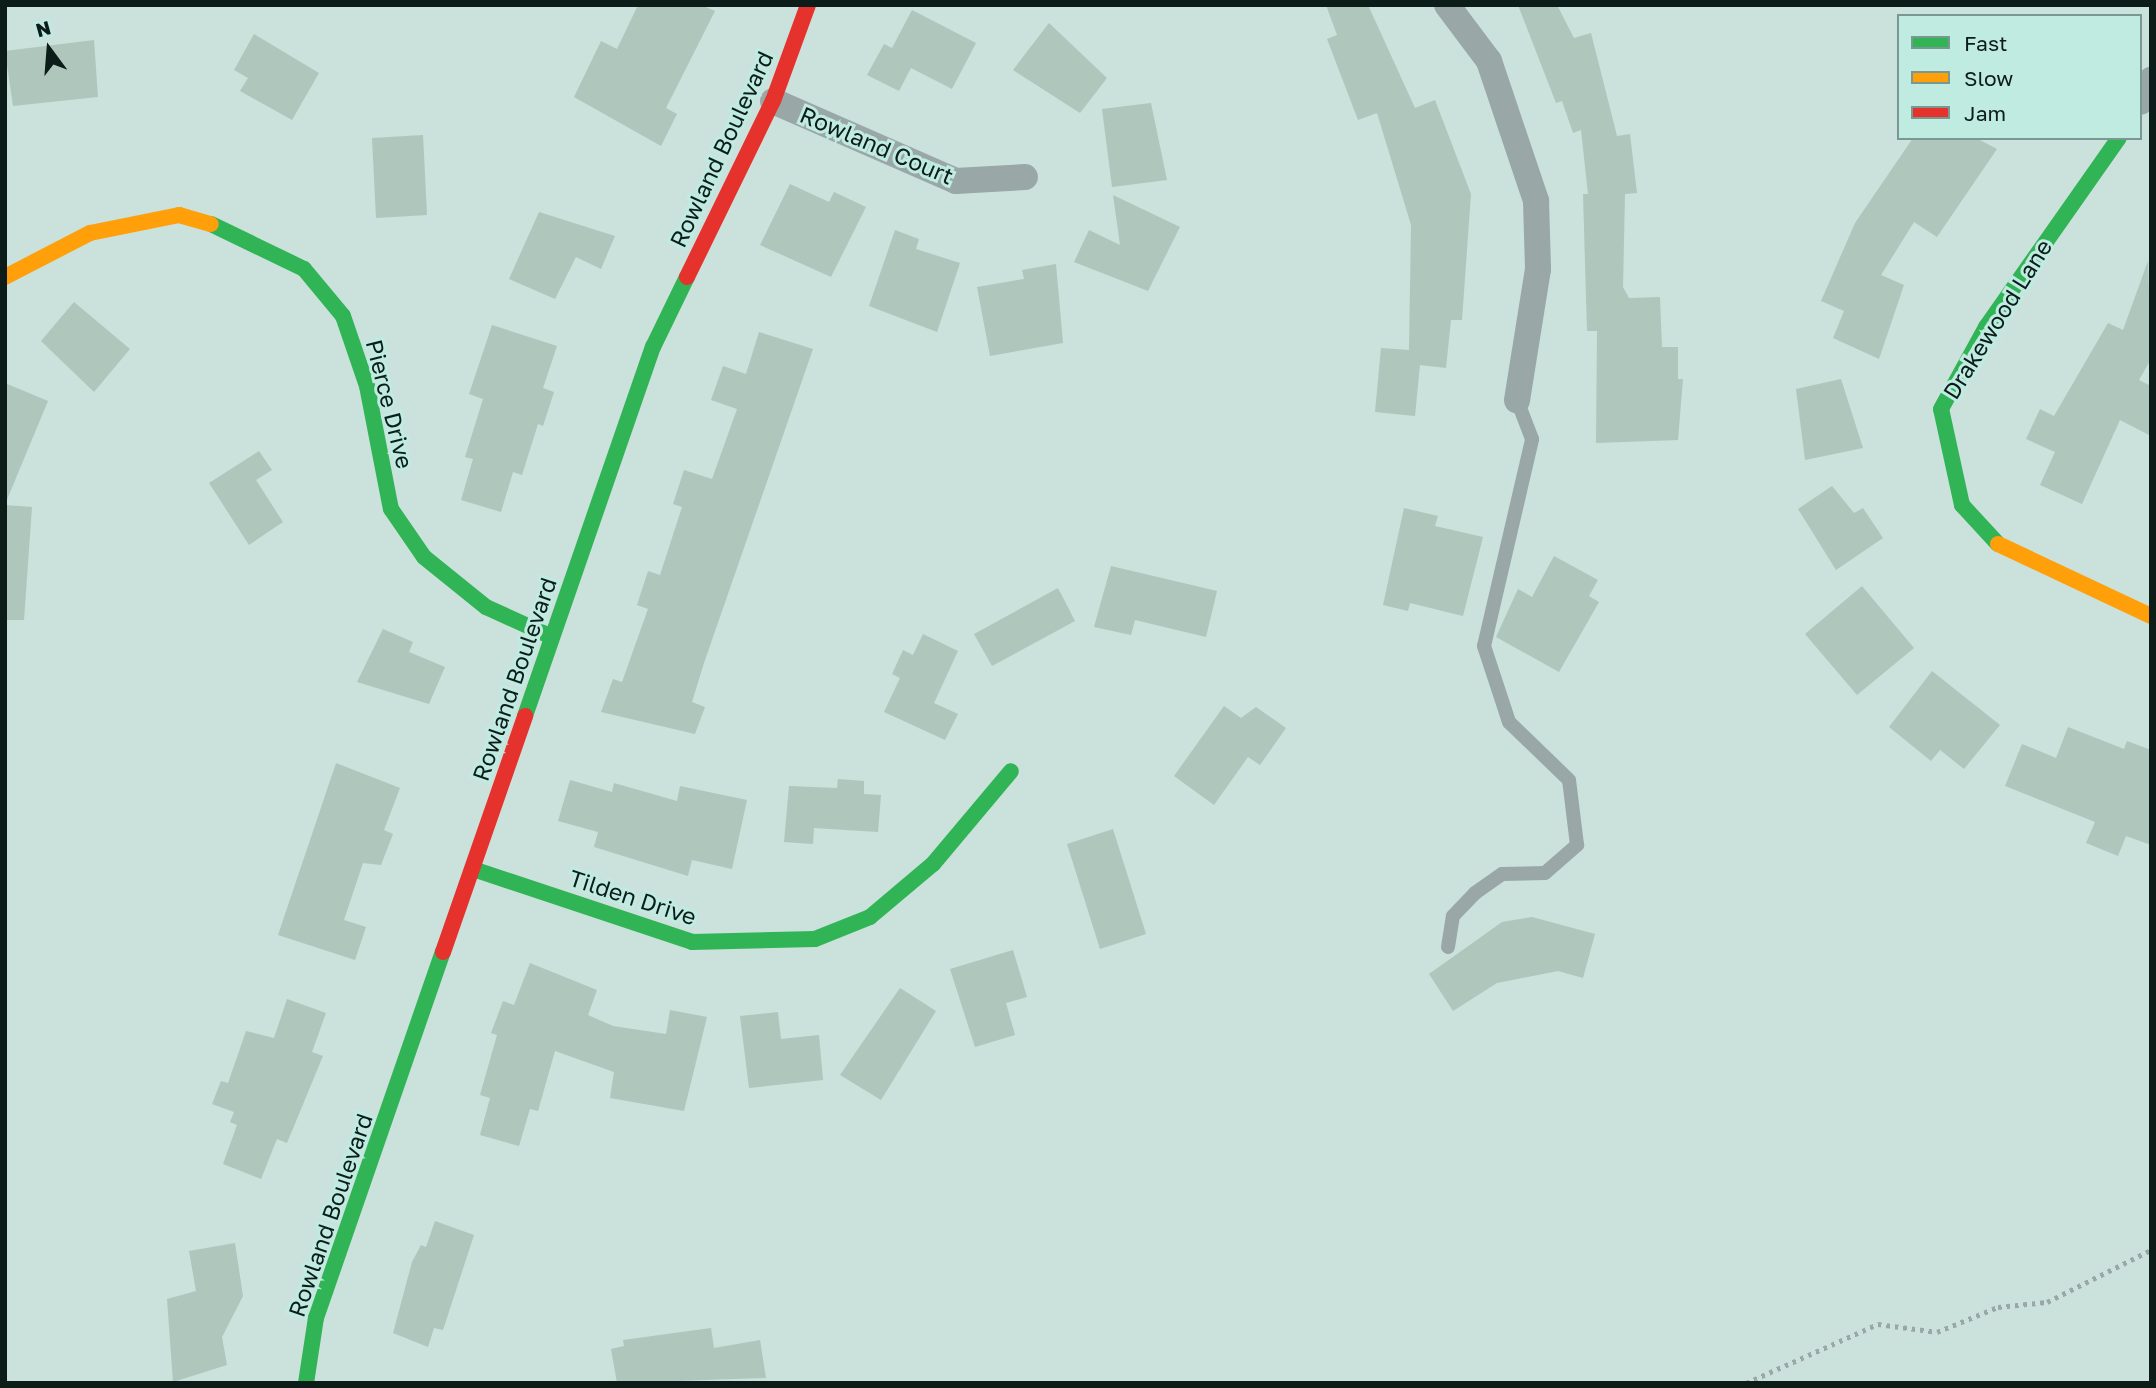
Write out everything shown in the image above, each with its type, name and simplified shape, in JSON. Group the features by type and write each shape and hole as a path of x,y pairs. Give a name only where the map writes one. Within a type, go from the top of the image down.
{"street":[{"name":"Rowland Boulevard","path":"306,1383 316,1318 653,347 773,101 808,5"},
{"path":"1447,5 1489,61 1536,201 1538,269 1517,400"},
{"path":"2142,98 2151,80"},
{"name":"Rowland Court","path":"773,101 956,181 1025,177"},
{"name":"Drakewood Lane","path":"2118,140 1986,327 1941,409 1962,505 1992,541 2151,616"},
{"name":"Pierce Drive","path":"5,277 34,257 90,233 179,215 230,230 304,269 343,316 367,386 391,509 424,557 465,590 552,638"},
{"name":"Tilden Drive","path":"473,869 692,942 744,945 815,939 870,917 933,864 1011,771"}],"lane":[{"path":"1448,947 1453,916 1475,893 1502,874 1545,873 1577,845 1569,780 1509,722 1484,646 1532,439 1517,400"}],"path":[{"path":"1746,1383 1878,1324 1937,1332 1998,1307 2047,1302 2151,1250"}],"building":[{"path":"638,5 701,5 715,11 666,108 677,114 661,146 574,97 601,41 617,49"},
{"path":"1326,5 1368,5 1415,108 1435,100 1471,194 1462,320 1451,320 1446,368 1420,365 1415,416 1375,412 1381,348 1409,350 1411,225 1377,113 1358,120 1327,39 1337,35"},
{"path":"1518,5 1557,5 1574,38 1591,33 1617,136 1630,134 1637,193 1625,194 1623,287 1629,298 1660,297 1662,347 1678,347 1678,379 1683,379 1678,440 1596,443 1597,331 1587,331 1583,194 1588,194 1581,130 1573,133 1562,101 1556,103"},
{"path":"912,10 976,43 952,89 911,68 899,91 867,75 884,44 892,48"},
{"path":"1049,23 1107,78 1080,113 1013,70"},
{"path":"254,34 319,73 292,120 240,91 248,78 234,70"},
{"path":"94,40 98,97 13,106 5,51"},
{"path":"1151,103 1167,180 1112,187 1102,109"},
{"path":"423,135 427,215 376,218 372,138"},
{"path":"1912,140 1980,140 1997,149 1937,237 1914,222 1881,275 1904,285 1879,359 1833,338 1844,311 1821,301 1855,223"},
{"path":"790,184 829,202 834,192 866,207 831,277 760,245"},
{"path":"1113,195 1180,227 1148,291 1074,262 1089,230 1120,245"},
{"path":"539,212 615,236 601,269 576,257 555,299 509,279"},
{"path":"895,230 919,239 916,249 960,263 937,332 869,306"},
{"path":"2148,261 2151,359 2139,380 2151,386 2151,436 2120,420 2082,504 2040,485 2055,452 2026,439 2040,409 2054,416 2108,323 2123,330"},
{"path":"1056,264 1063,343 990,356 977,287 1024,279 1022,270"},
{"path":"74,302 130,349 94,392 41,341"},
{"path":"492,325 557,346 543,388 554,392 543,426 538,424 522,475 513,472 501,512 461,500 473,459 465,457 483,399 469,394"},
{"path":"759,332 813,349 692,702 705,707 695,734 601,712 613,679 622,682 648,609 637,605 648,571 660,575 682,507 673,504 684,470 712,479 737,409 711,400 723,366 746,374"},
{"path":"1841,379 1863,448 1805,460 1796,389"},
{"path":"5,383 48,401 6,502 5,502"},
{"path":"259,451 272,470 256,480 283,522 249,545 209,483"},
{"path":"1832,486 1854,513 1863,508 1883,538 1836,570 1798,509"},
{"path":"5,505 32,507 24,620 5,620"},
{"path":"1404,508 1438,516 1435,526 1483,537 1463,616 1410,603 1408,611 1383,605"},
{"path":"1554,556 1598,580 1589,596 1599,602 1559,672 1496,637 1518,589 1532,597"},
{"path":"1111,566 1217,591 1206,637 1135,620 1131,635 1094,627"},
{"path":"1862,586 1914,648 1857,695 1805,634"},
{"path":"1058,588 1075,621 992,666 974,634"},
{"path":"383,629 413,642 409,652 445,667 429,704 357,682"},
{"path":"923,634 958,651 934,703 958,714 945,740 884,712 900,678 892,674 903,650 913,655"},
{"path":"1932,671 2000,725 1964,769 1940,750 1931,761 1889,727"},
{"path":"1224,706 1241,718 1256,707 1286,728 1260,765 1248,757 1214,805 1174,776"},
{"path":"2068,727 2124,749 2127,741 2151,750 2151,845 2126,836 2118,856 2086,843 2095,822 2005,786 2022,744 2056,758"},
{"path":"336,763 400,788 384,830 393,834 381,865 363,863 344,920 366,927 355,960 278,935"},
{"path":"838,779 864,781 864,794 881,795 878,832 814,828 813,844 784,842 789,786 837,788"},
{"path":"570,780 612,792 614,783 677,801 680,786 747,800 732,869 692,860 688,876 594,847 598,832 558,821"},
{"path":"1113,829 1146,934 1100,949 1067,844"},
{"path":"1532,917 1595,934 1583,978 1558,971 1497,983 1453,1011 1429,974 1502,922"},
{"path":"1013,950 1027,997 1006,1003 1015,1035 975,1047 950,969"},
{"path":"530,963 597,990 588,1015 613,1026 666,1034 670,1010 707,1017 684,1111 610,1098 614,1072 555,1051 538,1111 530,1109 519,1146 480,1135 490,1098 480,1095 497,1035 491,1033 503,1001 514,1005"},
{"path":"900,988 936,1011 881,1100 840,1075"},
{"path":"287,999 326,1013 312,1052 323,1056 287,1143 277,1139 261,1179 223,1164 237,1125 230,1122 234,1112 212,1104 221,1081 228,1083 246,1031 274,1038"},
{"path":"778,1012 781,1039 819,1035 823,1080 749,1088 740,1016"},
{"path":"435,1221 474,1235 443,1330 434,1328 428,1347 393,1333 412,1262 421,1245 426,1247"},
{"path":"235,1243 243,1296 222,1337 227,1365 173,1382 167,1299 196,1291 189,1251"},
{"path":"711,1328 714,1348 760,1340 766,1378 617,1383 611,1349 624,1346 623,1340"}],"traffic: fast":[{"path":"1998,544 1962,505 1941,409 1986,327 2118,140"},
{"path":"211,224 304,269 343,316 367,386 391,509 424,557 486,607 552,637"},
{"path":"525,716 653,347 687,277"},
{"path":"473,869 692,942 815,939 870,917 933,864 1011,771"},
{"path":"306,1383 316,1318 443,952"}],"traffic: slow":[{"path":"5,277 90,233 179,215 211,224"},
{"path":"1998,544 2151,616"}],"traffic: jam":[{"path":"687,277 773,101 808,5"},
{"path":"443,952 525,716"}]}
